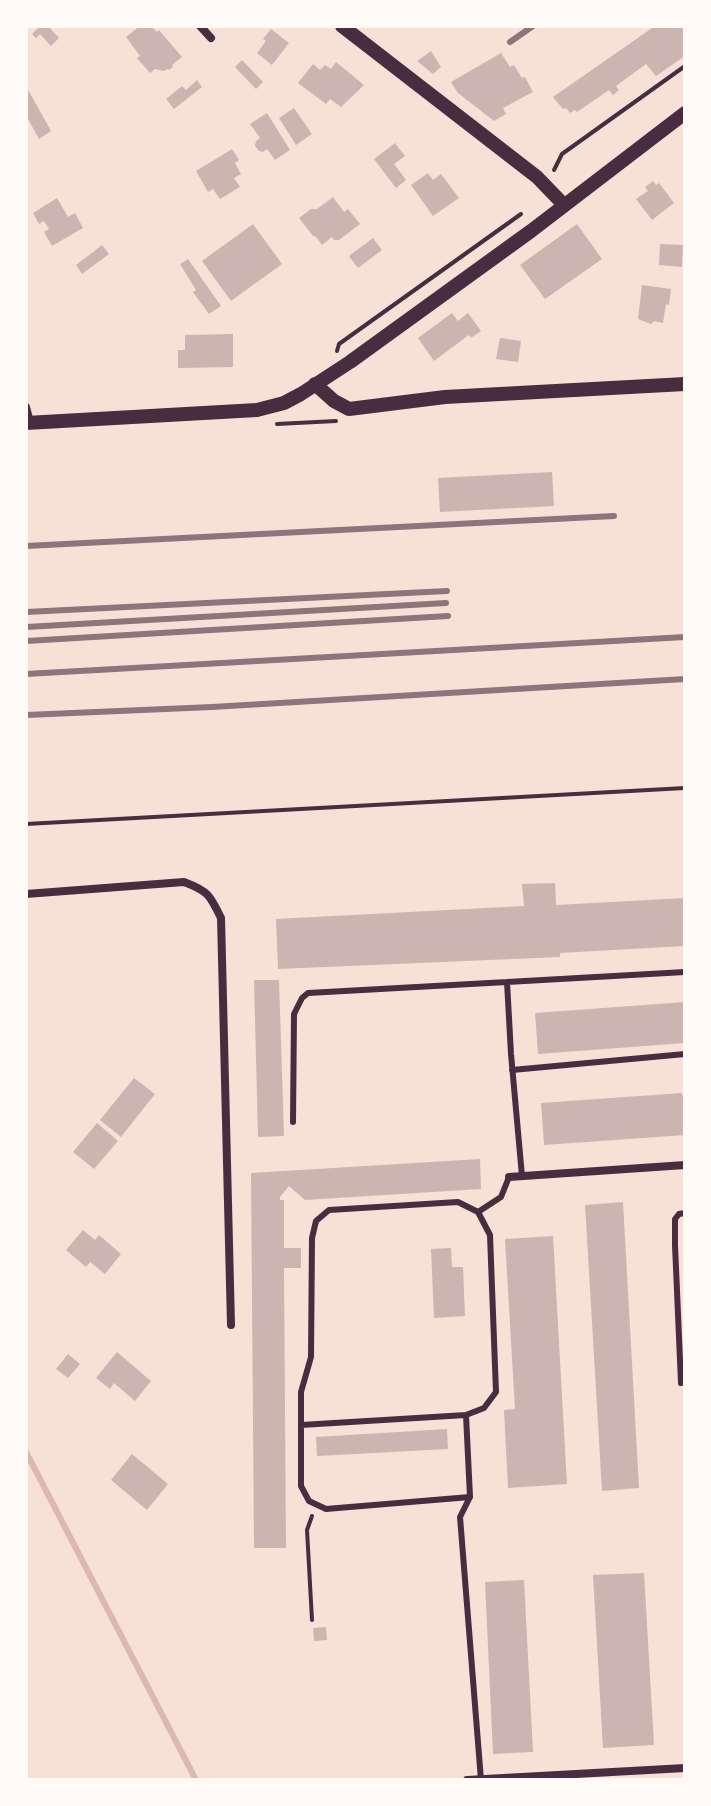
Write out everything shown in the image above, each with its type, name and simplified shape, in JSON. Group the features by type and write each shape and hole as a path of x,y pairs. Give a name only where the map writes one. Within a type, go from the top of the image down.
{"street":[{"path":"200,26 211,38"},
{"path":"342,26 537,177 564,205"},
{"path":"26,407 28,422 257,410 284,403 441,296 685,113"},
{"path":"315,384 334,401 349,409 445,397 685,384"},
{"path":"26,894 184,882 211,897 221,918 231,1325"},
{"path":"509,1177 685,1165"},
{"path":"467,1780 685,1768"}],"lane":[{"path":"293,1122 294,1014 308,993 685,972"},
{"path":"507,982 522,1176"},
{"path":"512,1070 685,1054"},
{"path":"478,1212 501,1197 509,1177"},
{"path":"301,1425 466,1415 484,1408 496,1392 490,1235 478,1212 458,1202 329,1210 316,1221 312,1238 311,1357 301,1392 301,1425 301,1486 309,1501 326,1509 470,1497"},
{"path":"685,1213 675,1219 675,1245 681,1383 685,1382"},
{"path":"466,1415 470,1497 460,1517 481,1780"}],"path":[{"path":"26,824 685,788"},
{"path":"312,1620 307,1530 315,1505"}],"building":[{"path":"40,26 48,26 59,38 51,46 40,34 36,38 32,34"},
{"path":"140,26 159,30 182,57 169,70 155,69 150,73 137,58 140,56 126,37"},
{"path":"655,26 685,26 685,56 656,76 646,64 616,86 619,90 613,95 609,90 577,112 570,113 563,109 553,97"},
{"path":"271,29 289,43 272,65 257,53"},
{"path":"431,51 441,67 433,74 417,61"},
{"path":"501,53 510,67 514,65 522,78 525,77 533,92 503,108 506,114 494,121 458,93 451,82"},
{"path":"242,60 263,82 256,89 235,67"},
{"path":"336,62 364,85 341,107 330,99 326,104 298,83 313,64 320,70 325,65 331,69"},
{"path":"197,80 202,87 174,109 166,99 182,86 186,90"},
{"path":"26,86 51,131 39,139 28,119 26,121"},
{"path":"294,108 312,134 296,145 279,118"},
{"path":"267,113 290,150 275,160 267,149 259,151 255,146 260,138 250,124"},
{"path":"395,143 405,156 394,164 406,180 396,188 374,159"},
{"path":"232,149 239,160 235,163 241,174 234,178 240,187 220,199 213,189 208,192 196,171"},
{"path":"428,173 433,180 441,174 459,198 433,216 411,185"},
{"path":"653,181 656,185 659,183 674,203 652,220 636,199 648,191 645,187"},
{"path":"333,197 344,212 348,209 360,224 339,240 332,237 322,245 299,218"},
{"path":"57,198 68,217 75,213 83,228 52,246 44,232 49,229 44,221 39,224 33,213"},
{"path":"253,224 282,264 231,301 202,261"},
{"path":"577,224 602,259 545,299 520,265"},
{"path":"373,238 382,250 358,268 349,256"},
{"path":"660,244 683,245 682,267 659,265"},
{"path":"102,245 109,254 82,274 76,265"},
{"path":"188,259 221,306 209,314 193,292 196,290 180,264"},
{"path":"642,285 671,289 663,323 654,321 651,324 638,319"},
{"path":"452,313 458,321 468,313 481,331 471,338 469,335 434,361 418,338"},
{"path":"233,334 233,367 178,368 178,350 185,350 185,335"},
{"path":"500,338 521,341 518,362 496,359"},
{"path":"552,472 554,506 440,512 438,478"},
{"path":"555,883 556,905 685,898 685,946 560,953 560,957 278,969 276,919 524,906 522,884"},
{"path":"254,980 279,980 284,1136 258,1137"},
{"path":"685,1002 685,1043 538,1054 535,1013"},
{"path":"134,1078 155,1094 121,1137 100,1120"},
{"path":"685,1095 685,1135 544,1145 541,1103"},
{"path":"97,1123 118,1141 94,1169 73,1152"},
{"path":"480,1159 481,1189 305,1200 289,1186 280,1197 284,1200 284,1248 301,1248 301,1268 284,1268 286,1548 254,1548 251,1173"},
{"path":"623,1202 639,1488 602,1491 585,1205"},
{"path":"83,1230 95,1240 99,1235 121,1254 105,1274 90,1262 86,1267 66,1250"},
{"path":"553,1236 567,1484 508,1488 504,1410 515,1409 505,1239"},
{"path":"451,1248 452,1267 463,1267 465,1316 434,1318 431,1249"},
{"path":"117,1352 151,1381 135,1401 114,1383 110,1389 96,1378"},
{"path":"68,1354 80,1364 68,1378 56,1369"},
{"path":"447,1429 448,1449 317,1456 316,1437"},
{"path":"132,1454 168,1484 147,1510 111,1480"},
{"path":"644,1573 654,1745 603,1748 593,1575"},
{"path":"524,1580 533,1752 493,1754 485,1582"},
{"path":"326,1627 327,1640 314,1641 313,1628"}],"waterway":[{"path":"26,1452 196,1780"}],"railway":[{"path":"510,42 533,26"},
{"path":"26,546 614,516"},
{"path":"26,612 447,591"},
{"path":"26,627 446,603"},
{"path":"26,641 448,616"},
{"path":"26,674 685,637"},
{"path":"26,715 685,679"}]}
